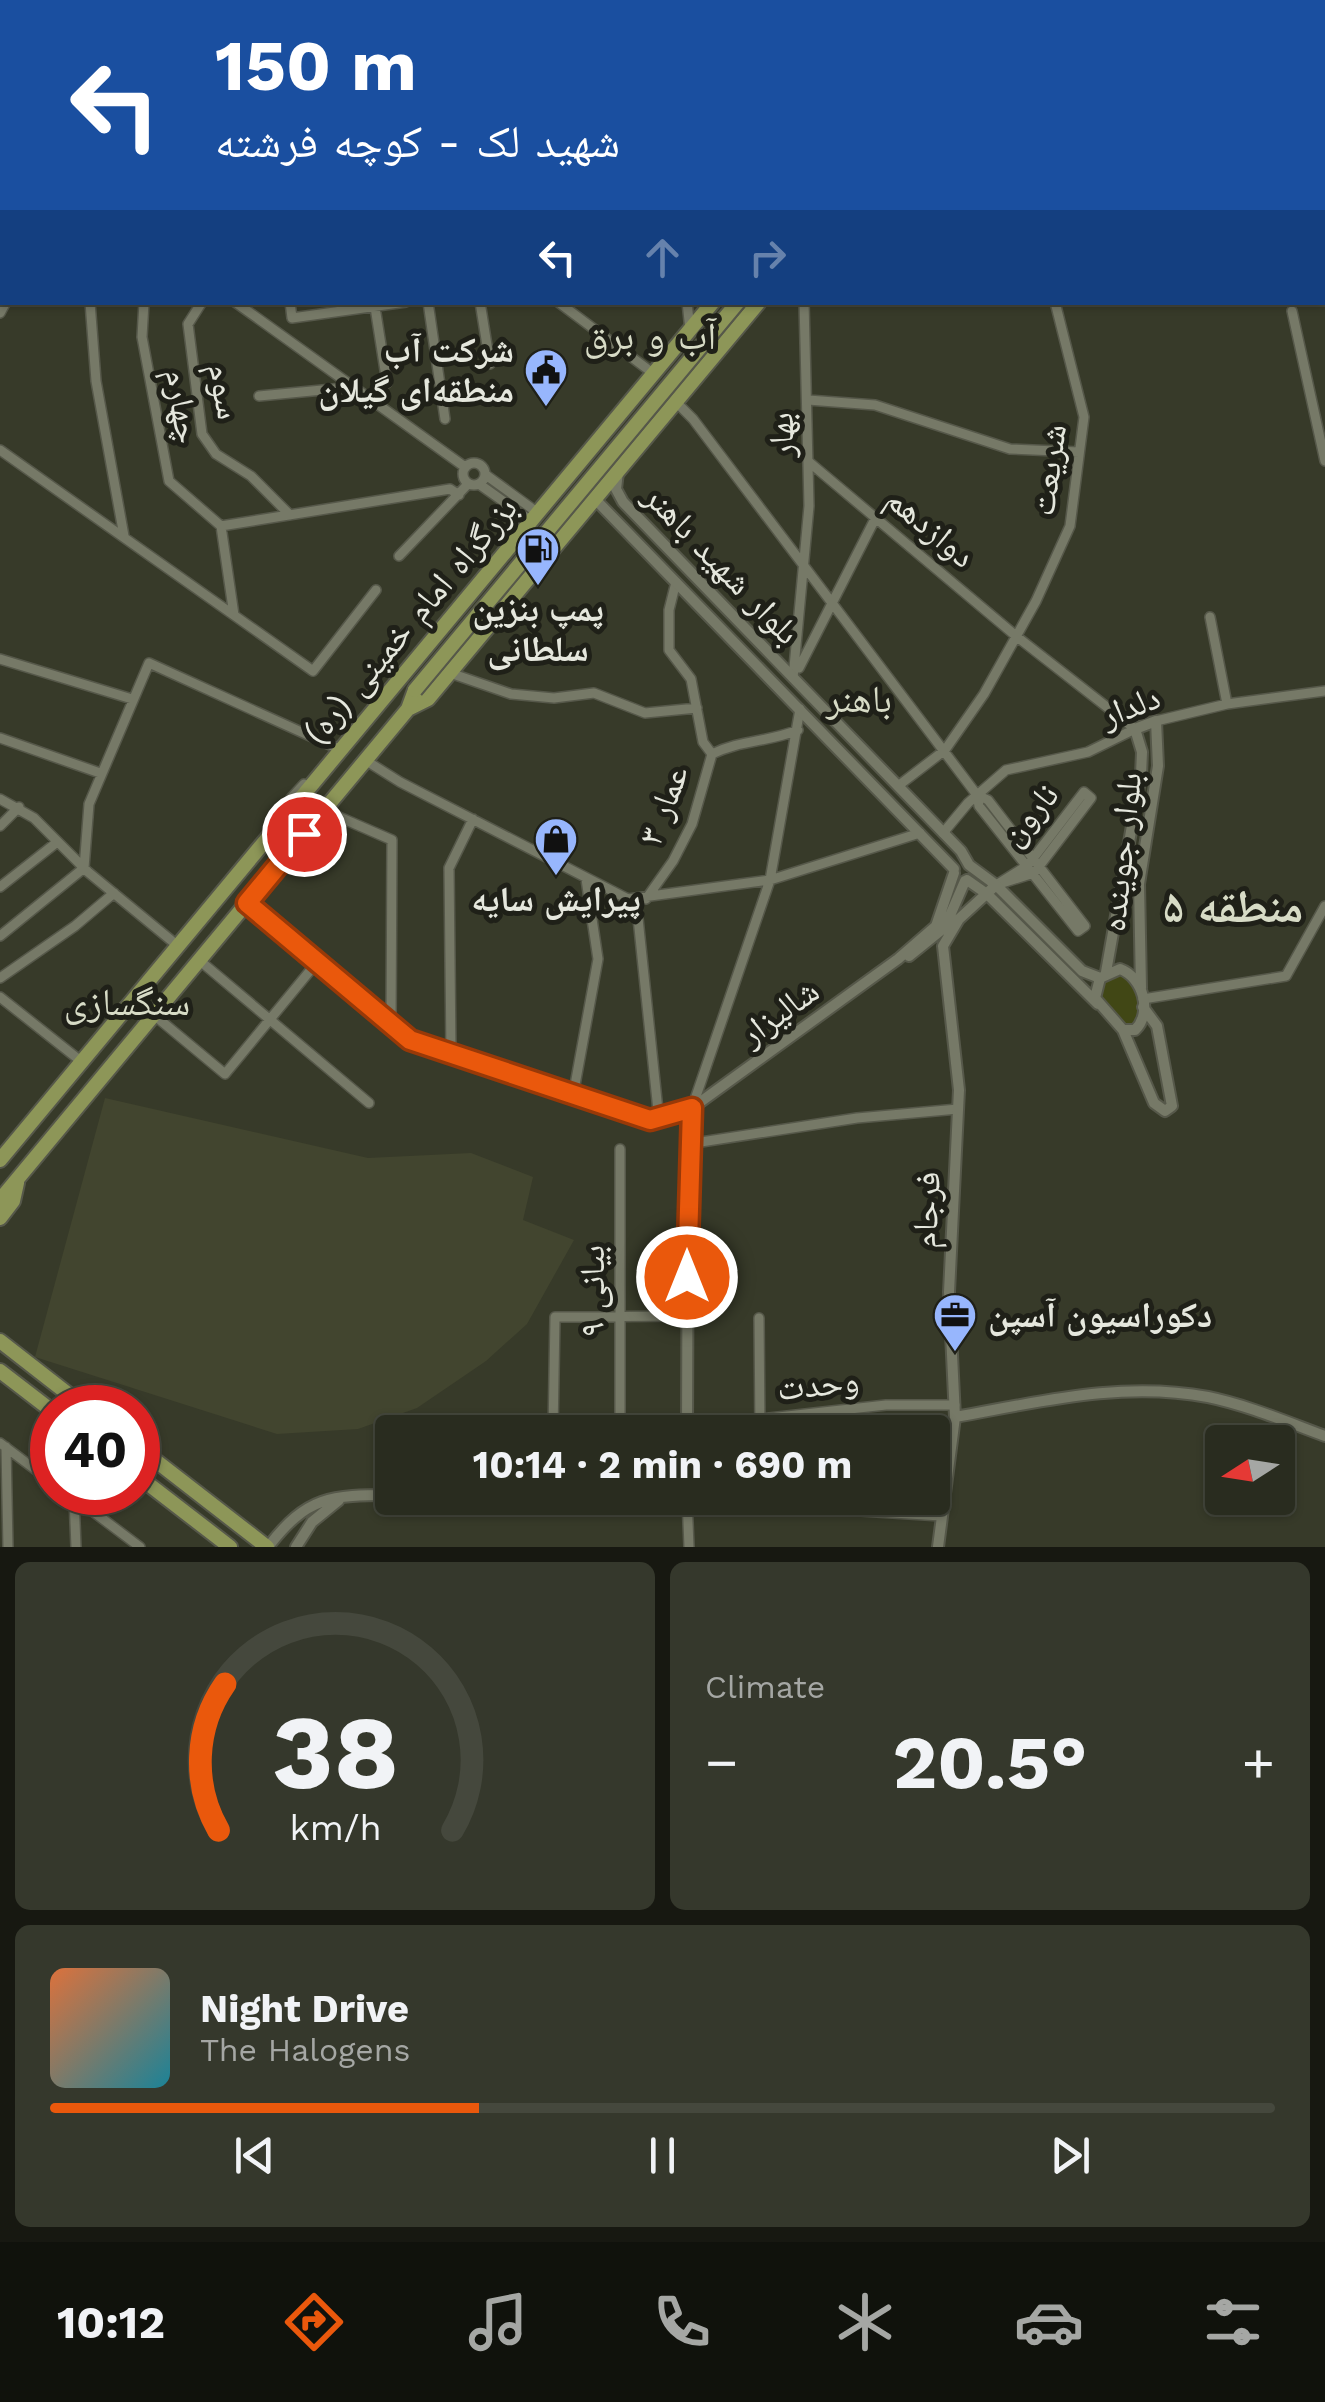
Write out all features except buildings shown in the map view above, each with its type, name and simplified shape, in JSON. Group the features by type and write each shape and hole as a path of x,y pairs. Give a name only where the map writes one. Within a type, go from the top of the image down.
{"highway":[{"name":"بزرگراه امام خمینی (ره)","path":"0,1160 338,748 711,305"},
{"name":"بزرگراه امام خمینی (ره)","path":"0,1200 408,709 415,690 736,305"},
{"name":"بزرگراه امام خمینی (ره)","path":"408,709 428,699 756,305"},
{"path":"638,392 657,402 664,415"},
{"path":"584,457 581,481 595,499"},
{"path":"558,488 595,499"},
{"path":"0,1218 12,1203 17,1179"},
{"path":"0,1341 56,1385"},
{"path":"0,1371 30,1394"},
{"path":"160,1464 267,1547"},
{"path":"160,1493 230,1547"}],"street":[{"path":"90,305 96,381 124,536"},
{"name":"چهارم","path":"144,305 142,337 168,480 221,526"},
{"name":"سوم","path":"200,305 188,324 202,434 216,454 251,476 290,515"},
{"path":"239,305 465,467 478,481 534,517"},
{"path":"290,305 292,318 342,307 386,305"},
{"path":"428,305 445,419"},
{"path":"480,305 490,364"},
{"path":"562,305 654,374"},
{"path":"687,305 690,330"},
{"name":"بهار","path":"795,674 809,462 804,305"},
{"name":"شریعت","path":"945,750 1016,636 1070,526 1082,397 1056,305"},
{"path":"375,307 386,384"},
{"path":"1292,311 1325,461"},
{"path":"259,396 354,387"},
{"path":"808,400 875,404 1010,448 1078,452"},
{"path":"676,402 693,419 945,750 977,794 979,806 1033,865 1084,926 1078,931 1033,865"},
{"path":"0,450 312,672 376,590"},
{"name":"دوازدهم","path":"809,462 1016,636 1135,728"},
{"path":"465,467 478,463 478,481"},
{"name":"بلوار شهید باهنر","path":"619,470 615,484 620,499 795,674 992,889"},
{"path":"400,556 459,494 478,481"},
{"path":"234,615 221,526 450,489 459,494"},
{"name":"بلوار شهید باهنر","path":"595,499 954,871 966,881 992,889"},
{"path":"795,674 876,517"},
{"path":"688,570 676,582 669,610 669,650 691,679 703,742 712,754"},
{"path":"711,618 724,606"},
{"path":"1210,616 1227,704"},
{"path":"0,659 132,700"},
{"path":"0,936 84,868 87,812 149,663 338,748 292,798"},
{"path":"450,673 511,694 554,698 594,692 645,713 679,706 697,708"},
{"name":"دلدار","path":"968,802 1006,770 1088,752 1156,721 1227,704 1325,691"},
{"path":"687,1415 688,1144 692,1108 770,880 800,709"},
{"name":"بلوار جوینده","path":"1142,998 1139,884 1158,766 1156,721"},
{"name":"بلوار جوینده","path":"1098,1004 1095,992 1102,976 1142,775 1142,752 1135,728"},
{"name":"عمار ۳","path":"641,899 674,861 692,824 712,754 730,745 773,740 798,730"},
{"path":"0,738 100,773"},
{"path":"898,786 945,750"},
{"path":"366,760 613,894 641,899 770,880 920,833"},
{"name":"نارون","path":"992,889 1033,865 1091,798 1084,792 1033,865"},
{"path":"0,799 19,807 84,868 178,946"},
{"path":"933,822 968,802"},
{"path":"943,833 968,802"},
{"path":"0,826 19,807"},
{"path":"323,810 392,840 391,1024"},
{"path":"451,1054 450,868 473,819"},
{"path":"0,888 56,843"},
{"path":"954,871 960,863 969,864 972,873 966,881"},
{"name":"شالیزار","path":"936,938 954,871"},
{"path":"573,1096 598,959 586,879"},
{"name":"شالیزار","path":"692,1108 898,959 936,938 966,881"},
{"path":"992,889 1082,971 1102,976 1129,972 1157,1026 1172,1106 1165,1112 1154,1103 1123,1030 992,889"},
{"path":"936,938 992,889"},
{"path":"0,978 75,926 114,893"},
{"path":"641,899 659,1120"},
{"path":"247,903 410,1040 573,1096 659,1120 692,1108"},
{"path":"1142,998 1286,976 1325,906"},
{"name":"فرجام","path":"936,938 949,972 958,1109 948,1292 955,1411 938,1547"},
{"path":"199,960 369,1103"},
{"path":"154,1015 225,1074 318,961"},
{"path":"0,996 82,1062"},
{"path":"1123,1030 1140,1027 1142,998"},
{"path":"688,1144 856,1118 958,1109"},
{"name":"بیانی ۹","path":"620,1149 620,1415"},
{"path":"553,1415 555,1317 688,1316"},
{"path":"759,1318 759,1415"},
{"path":"955,1411 1053,1397 1163,1391 1211,1398 1325,1436"},
{"name":"وحدت","path":"788,1415 886,1405 955,1411"},
{"path":"3,1445 30,1465"},
{"path":"3,1445 8,1547"},
{"path":"296,1547 321,1512 349,1495"},
{"path":"267,1547 300,1511 326,1499 375,1495"},
{"path":"72,1515 76,1547"},
{"path":"97,1515 140,1547"},
{"path":"687,1515 688,1547"},
{"path":"925,1515 941,1516"}],"shaded area":[{"path":"105,1098 368,1158 471,1153 533,1177 523,1220 574,1240 527,1324 486,1361 417,1408 397,1415 375,1415 375,1423 358,1429 277,1434 160,1397 160,1385 123,1385 35,1357"}],"green space":[{"path":"1121,974 1137,994 1139,1021 1133,1027 1124,1026 1099,995 1103,980"}],"place":[{"name":"شرکت آب منطقه‌ای گیلان","path":"546,408"},
{"name":"پمپ بنزین سلطانی","path":"538,587"},
{"name":"پیرایش سایه","path":"556,877"},
{"name":"دکوراسیون آسپن","path":"955,1353"}],"district":[{"name":"آب و برق","path":"650,336"},
{"name":"باهنر","path":"859,699"},
{"name":"منطقه ۵","path":"1233,906"},
{"name":"سنگسازی","path":"127,1002"}],"route":[{"path":"304,834 247,903 410,1040 650,1120 679,1115 692,1108 687,1277"}]}
